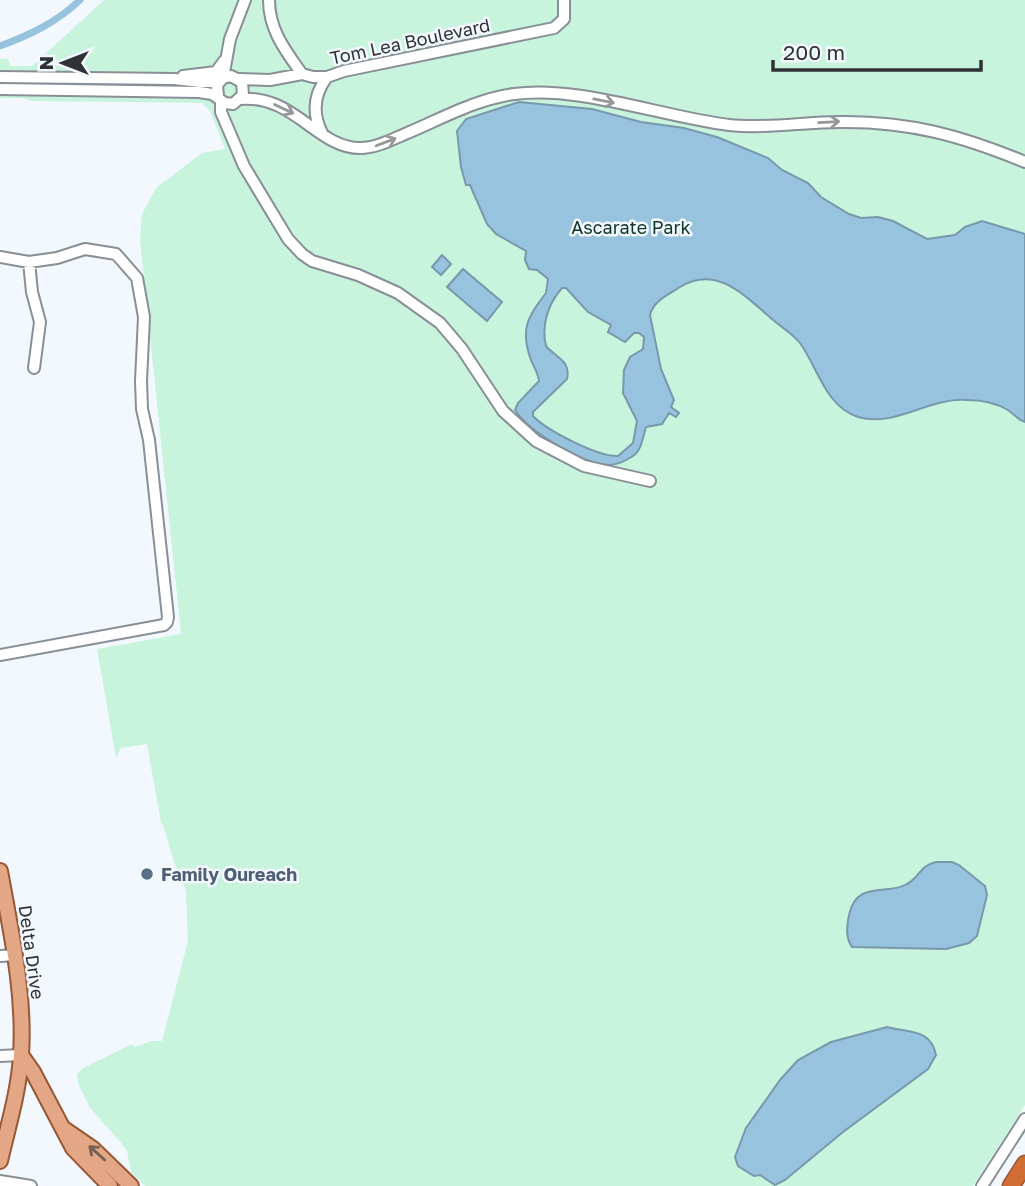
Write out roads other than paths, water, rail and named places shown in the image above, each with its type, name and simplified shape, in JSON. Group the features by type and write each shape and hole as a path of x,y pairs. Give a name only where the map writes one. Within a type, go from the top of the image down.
{"highway":[{"path":"1011,1186 1025,1164"}],"main road":[{"name":"Delta Drive","path":"0,871 16,956 21,1055 16,1092 2,1139 0,1161"},
{"path":"21,1055 73,1148 110,1186"},
{"path":"16,1092 29,1090 46,1097"},
{"path":"64,1129 93,1149 131,1186"}],"street":[{"path":"245,0 236,20 221,80 216,89 244,166 288,239 312,261 358,275 398,293 440,323 462,349 503,411 536,441 562,457 584,466 650,481"},
{"path":"269,0 270,20 274,31 302,74"},
{"name":"Tom Lea Boulevard","path":"239,79 270,80 302,74 327,77 554,28 564,19 564,0"},
{"path":"174,79 189,74 216,72 228,52"},
{"path":"0,89 29,90 174,79 201,82 231,76 239,79 244,87 232,116 231,134"},
{"path":"0,77 199,92 220,103 229,104 256,99 277,105 346,147 368,148 488,99 539,92 578,96 732,125 838,121 901,123 979,144 1025,162"},
{"path":"323,134 316,115 316,104 321,85 327,77"},
{"path":"29,78 29,90"},
{"path":"0,257 29,262 57,258 85,249 116,254 137,278 144,317 142,409 149,440 168,617 164,625 0,655"},
{"path":"29,262 32,292 40,322 34,368"},
{"path":"0,956 16,956"},
{"path":"0,1056 21,1055"},
{"path":"982,1186 1025,1119"},
{"path":"0,1181 31,1186"}],"water":[{"path":"519,102 592,109 717,137 768,158 782,170 808,183 821,197 849,214 893,221 927,239 955,235 965,227 982,221 1025,234 1025,422 998,405 972,400 939,403 885,419 858,417 847,412 830,395 794,336 741,293 718,281 706,279 693,281 666,296 654,306 650,315 661,369 674,400 671,407 679,413 676,417 669,413 662,424 646,427 636,453 618,463 597,463 571,453 532,428 515,410 518,403 539,381 528,349 526,332 534,309 546,293 548,279 537,270 529,269 525,260 526,251 496,234 487,224 470,185 466,185 457,131 466,119","holes":["562,288 566,288 588,312 611,325 608,332 625,342 634,333 644,337 643,349 630,357 624,370 623,393 637,421 633,443 618,456 598,452 573,442 533,416 533,412 567,379 565,363 546,346 544,330 553,301"]},
{"path":"442,255 451,264 441,275 432,267"},
{"path":"463,269 502,302 487,321 447,287"},
{"path":"936,862 959,865 985,886 987,895 977,936 969,943 946,949 852,947 847,935 849,915 859,897 874,890 907,884 926,866"},
{"path":"887,1027 917,1033 929,1040 936,1055 928,1069 843,1132 785,1180 775,1185 738,1166 735,1157 746,1128 780,1080 798,1060 831,1042"}],"waterway":[{"path":"0,46 43,27 80,0"}],"place":[{"name":"Family Oureach","path":"147,874"}],"park label":[{"name":"Ascarate Park","path":"631,227"}]}
